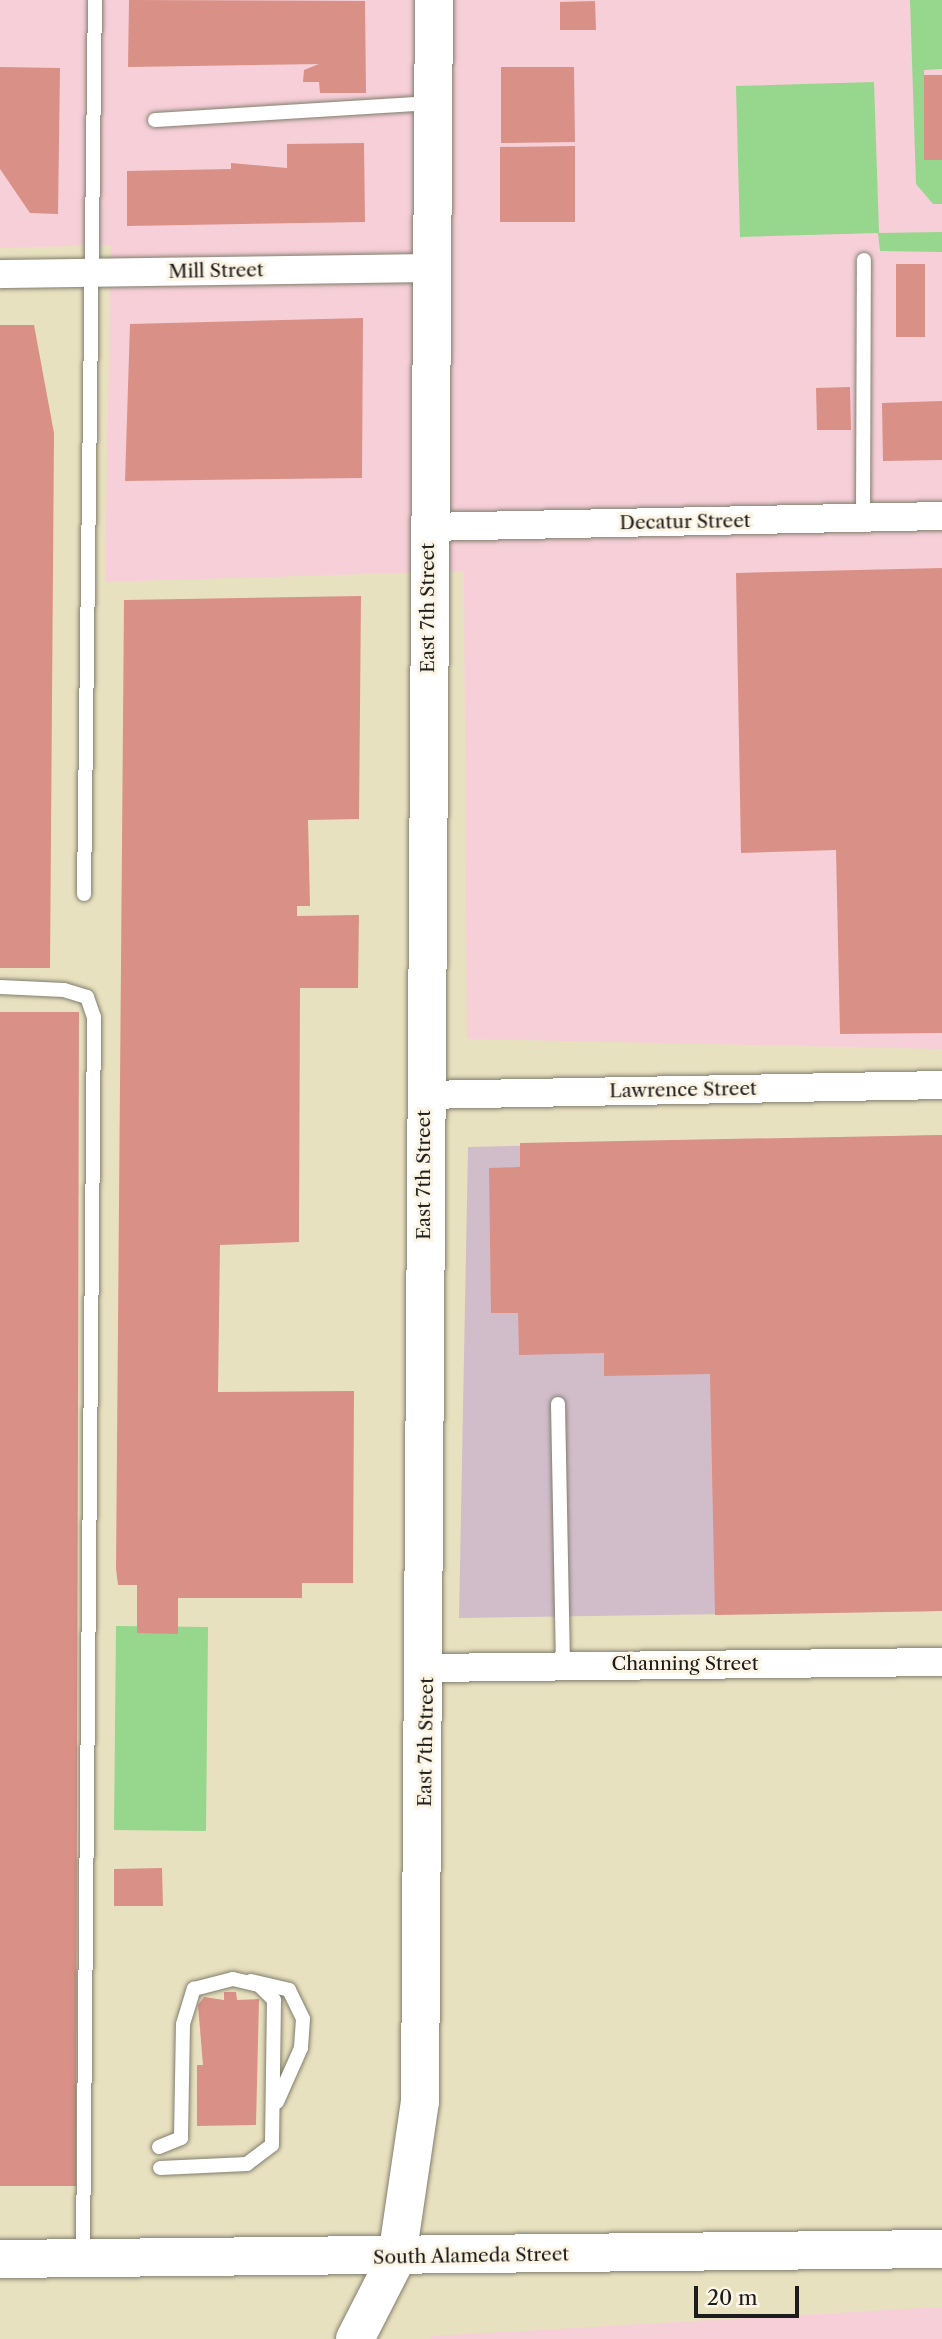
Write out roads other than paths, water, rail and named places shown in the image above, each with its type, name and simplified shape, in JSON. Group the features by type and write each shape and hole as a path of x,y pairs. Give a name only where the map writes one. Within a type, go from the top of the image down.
{"main road":[{"name":"East 7th Street","path":"355,2339 397,2257 420,2102 428,1668 424,1095 434,0"},
{"name":"South Alameda Street","path":"0,2259 397,2257 942,2249"}],"street":[{"name":"Mill Street","path":"0,274 433,268"},
{"name":"Decatur Street","path":"428,527 942,516"},
{"name":"Lawrence Street","path":"424,1095 942,1085"},
{"name":"Channing Street","path":"428,1668 942,1662"}],"lane":[{"path":"84,894 94,273 95,0"},
{"path":"155,120 433,102"},
{"path":"863,260 863,518"},
{"path":"0,987 64,990 87,997 94,1017 83,2259"},
{"path":"558,1404 563,1665"},
{"path":"159,2147 181,2138 183,2024 194,1989 247,1981 289,1990 303,2018 302,2048 276,2104"},
{"path":"159,2168 247,2164 272,2145 276,2104 274,2000 247,1981"}]}
